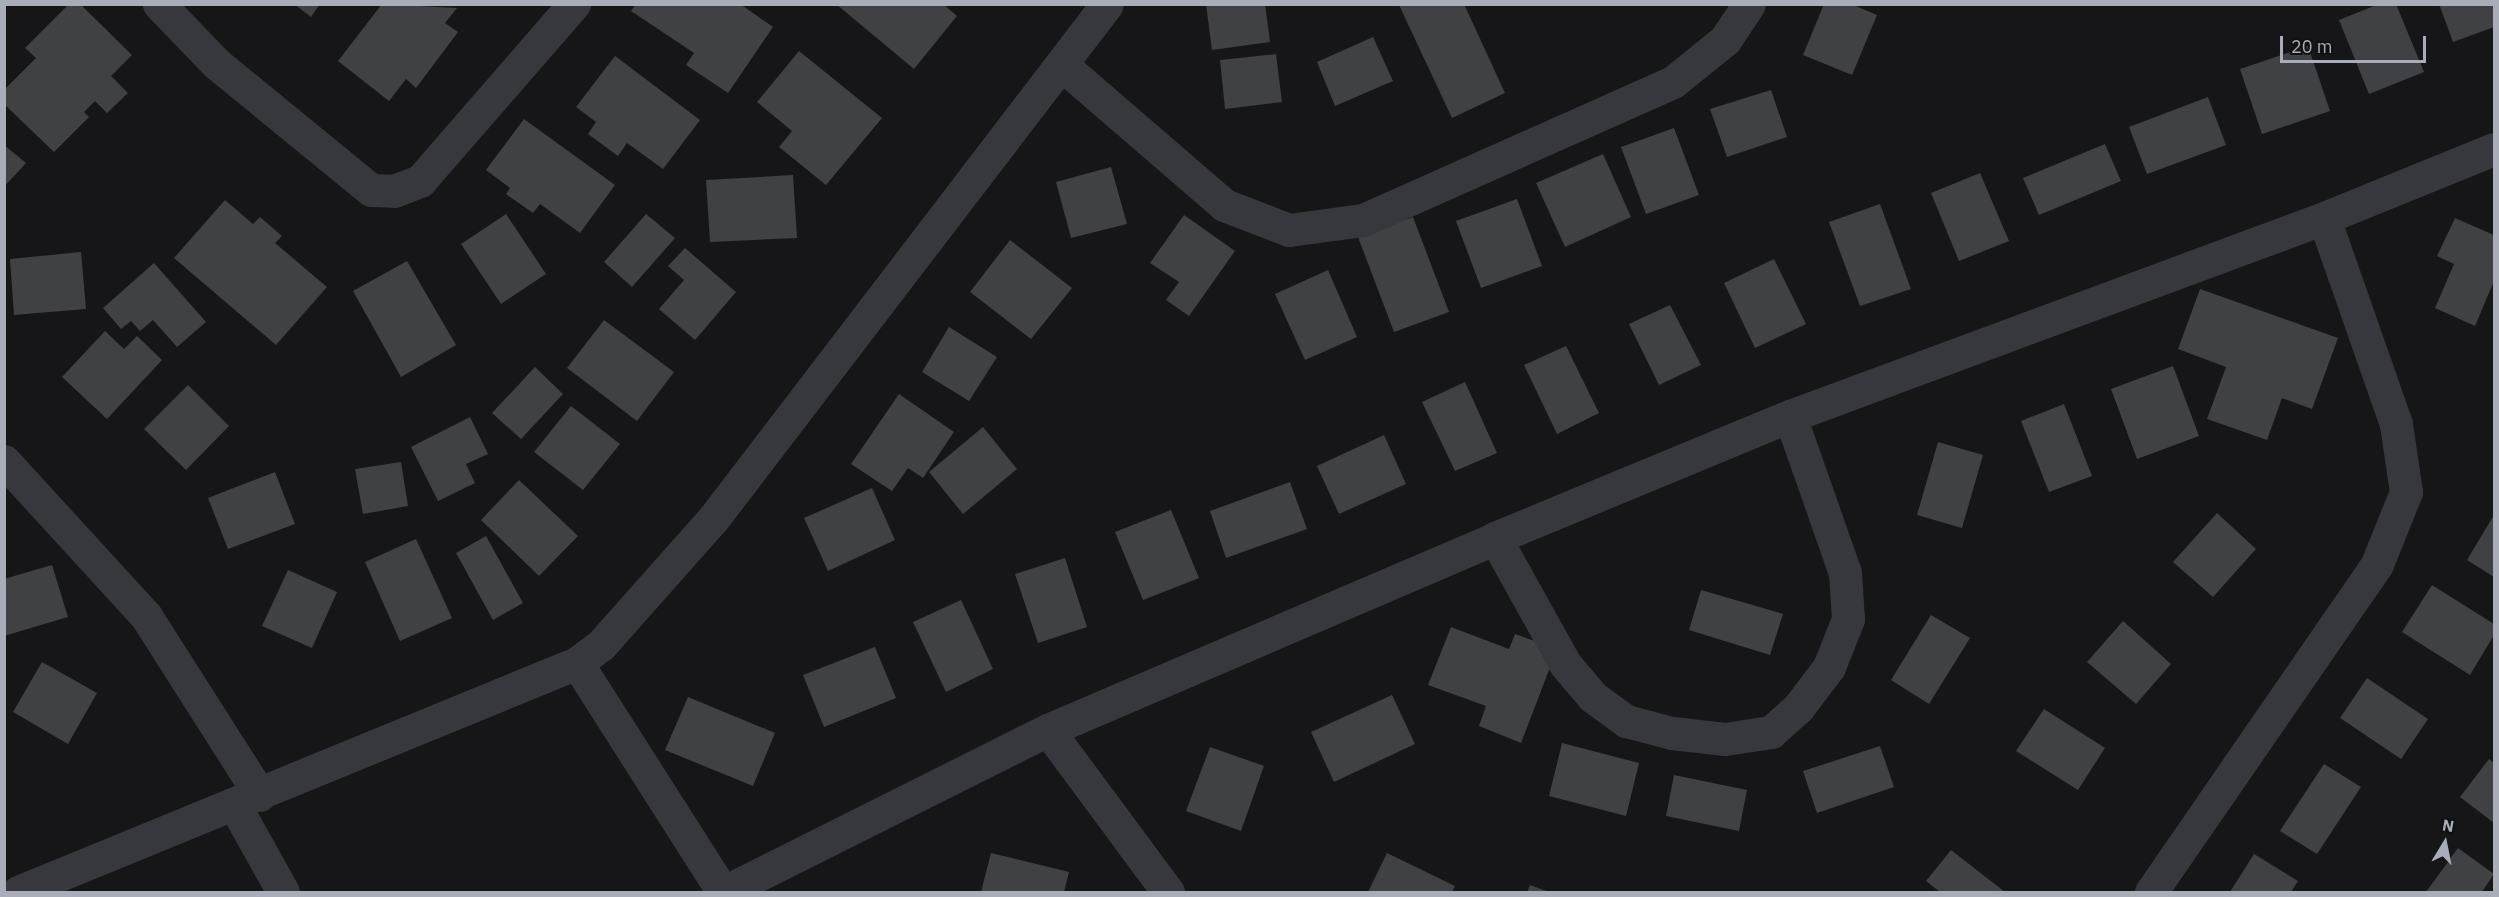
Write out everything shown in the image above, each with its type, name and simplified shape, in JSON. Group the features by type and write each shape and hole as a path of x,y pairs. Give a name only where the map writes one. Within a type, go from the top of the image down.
{"street":[{"path":"159,4 218,64 371,190 394,191 420,181 574,4"},
{"path":"18,892 577,663 626,620 713,519 1107,4"},
{"path":"1062,65 1224,205 1289,230 1363,220 1673,82 1725,40 1749,4"},
{"path":"577,663 724,892 1048,730 1495,538 1790,416 2324,218 2494,149"},
{"path":"2151,892 2377,564 2406,492 2396,424 2324,218"},
{"path":"1495,538 1565,664 1593,697 1626,721 1672,733 1725,739 1771,732 1798,708 1829,667 1848,618 1845,573 1790,416"},
{"path":"4,461 146,616 247,800 283,892"},
{"path":"1048,730 1168,892"}],"building":[{"path":"69,4 80,4 132,55 111,76 128,93 107,113 95,101 84,112 89,117 54,152 4,104 4,90 36,58 25,48"},
{"path":"294,4 320,4 311,17"},
{"path":"382,4 457,8 445,23 458,32 416,88 406,79 389,101 338,61"},
{"path":"636,4 740,4 773,27 728,93 686,65 694,53 631,11"},
{"path":"836,4 943,4 957,16 914,69"},
{"path":"1206,4 1265,4 1270,42 1212,50"},
{"path":"1464,4 1505,93 1452,118 1399,5"},
{"path":"1824,4 1851,4 1877,15 1852,75 1803,55"},
{"path":"2379,4 2396,4 2424,72 2369,94 2339,20"},
{"path":"2439,4 2494,4 2494,27 2453,42"},
{"path":"1373,37 1393,81 1335,106 1317,62"},
{"path":"2308,46 2330,111 2262,134 2240,69"},
{"path":"799,51 882,118 826,185 779,147 792,131 757,102"},
{"path":"1276,54 1282,102 1225,109 1220,60"},
{"path":"615,56 700,120 663,169 627,143 618,156 588,134 596,122 576,107"},
{"path":"1771,90 1787,137 1727,157 1710,109"},
{"path":"2208,97 2226,145 2147,174 2129,127"},
{"path":"524,119 615,185 580,233 540,204 533,213 506,194 510,188 486,170"},
{"path":"1674,128 1699,195 1646,214 1621,147"},
{"path":"2105,144 2121,181 2039,215 2023,178"},
{"path":"4,145 26,163 4,187"},
{"path":"1603,154 1631,217 1565,247 1536,183"},
{"path":"1111,167 1127,224 1071,238 1056,182"},
{"path":"1980,173 2009,241 1959,261 1931,193"},
{"path":"793,175 797,238 710,242 706,180"},
{"path":"1517,199 1542,266 1481,288 1456,221"},
{"path":"225,200 253,224 260,217 282,236 275,243 327,287 276,345 174,258"},
{"path":"1880,204 1911,289 1860,306 1829,222"},
{"path":"506,214 546,274 501,304 461,244"},
{"path":"646,214 675,238 632,287 604,262"},
{"path":"1184,215 1235,251 1189,316 1166,300 1179,282 1150,263"},
{"path":"1413,217 1449,312 1394,332 1358,237"},
{"path":"2455,218 2494,235 2494,281 2475,326 2435,308 2454,264 2437,256"},
{"path":"1010,240 1072,288 1031,339 970,292"},
{"path":"685,248 736,292 695,340 659,309 684,280 668,266"},
{"path":"81,252 86,309 14,315 10,259"},
{"path":"1774,259 1806,324 1755,348 1724,283"},
{"path":"407,261 456,345 401,377 353,291"},
{"path":"154,263 206,322 177,347 153,320 140,331 131,321 121,329 103,308"},
{"path":"1328,270 1357,337 1305,360 1275,294"},
{"path":"2200,289 2338,338 2312,409 2282,398 2267,440 2207,419 2226,367 2178,349"},
{"path":"1670,305 1701,365 1659,385 1629,324"},
{"path":"604,320 674,372 637,421 567,368"},
{"path":"949,327 997,357 969,401 922,372"},
{"path":"105,331 124,349 137,336 162,360 107,419 62,377"},
{"path":"1566,346 1599,413 1557,434 1524,365"},
{"path":"2173,366 2199,436 2137,459 2111,389"},
{"path":"535,367 563,394 521,439 492,413"},
{"path":"1465,382 1497,453 1455,471 1422,402"},
{"path":"188,385 229,426 186,470 144,429"},
{"path":"899,394 954,432 923,478 908,468 892,491 851,464"},
{"path":"2064,404 2092,476 2049,492 2021,421"},
{"path":"571,406 620,444 583,490 534,452"},
{"path":"470,417 488,454 466,464 475,483 438,501 411,447"},
{"path":"983,427 1017,469 963,514 929,472"},
{"path":"1384,435 1406,484 1339,514 1317,466"},
{"path":"1938,442 1983,455 1962,528 1917,515"},
{"path":"401,462 408,506 363,514 355,469"},
{"path":"275,472 295,524 228,549 208,498"},
{"path":"519,480 578,536 539,576 481,520"},
{"path":"1290,482 1307,529 1226,558 1210,511"},
{"path":"872,488 895,540 828,571 804,518"},
{"path":"1171,510 1199,578 1143,600 1115,532"},
{"path":"2217,513 2256,549 2213,597 2173,562"},
{"path":"2494,515 2494,577 2467,560"},
{"path":"486,536 523,603 493,620 456,553"},
{"path":"416,539 452,618 400,641 365,562"},
{"path":"1065,558 1087,627 1038,643 1015,574"},
{"path":"52,565 68,617 4,636 4,579"},
{"path":"288,570 337,592 312,648 262,626"},
{"path":"2432,585 2494,624 2494,635 2470,675 2402,632"},
{"path":"1701,590 1783,614 1770,655 1689,630"},
{"path":"961,600 993,669 946,692 913,622"},
{"path":"1931,615 1970,638 1929,704 1891,680"},
{"path":"2123,621 2171,664 2136,704 2087,662"},
{"path":"1451,627 1509,649 1515,634 1557,649 1521,743 1479,726 1486,706 1428,685"},
{"path":"875,647 896,698 824,727 803,675"},
{"path":"42,662 97,693 68,744 13,712"},
{"path":"2367,678 2428,719 2401,759 2340,718"},
{"path":"1392,695 1415,744 1334,782 1311,732"},
{"path":"688,697 775,733 753,786 665,750"},
{"path":"2044,709 2105,748 2078,790 2016,751"},
{"path":"1562,743 1639,763 1626,816 1549,796"},
{"path":"1880,746 1894,787 1817,813 1803,771"},
{"path":"1210,747 1264,766 1241,831 1186,811"},
{"path":"2489,759 2494,763 2494,823 2460,797"},
{"path":"2324,764 2361,787 2317,854 2280,831"},
{"path":"1674,775 1747,790 1739,831 1666,816"},
{"path":"2458,848 2494,874 2482,892 2426,892"},
{"path":"1951,850 2005,892 1940,892 1926,881"},
{"path":"991,853 1069,872 1064,892 981,892"},
{"path":"1387,853 1455,886 1452,892 1368,892"},
{"path":"2254,854 2298,881 2291,892 2230,892"},
{"path":"1530,885 1549,892 1527,892"}]}
